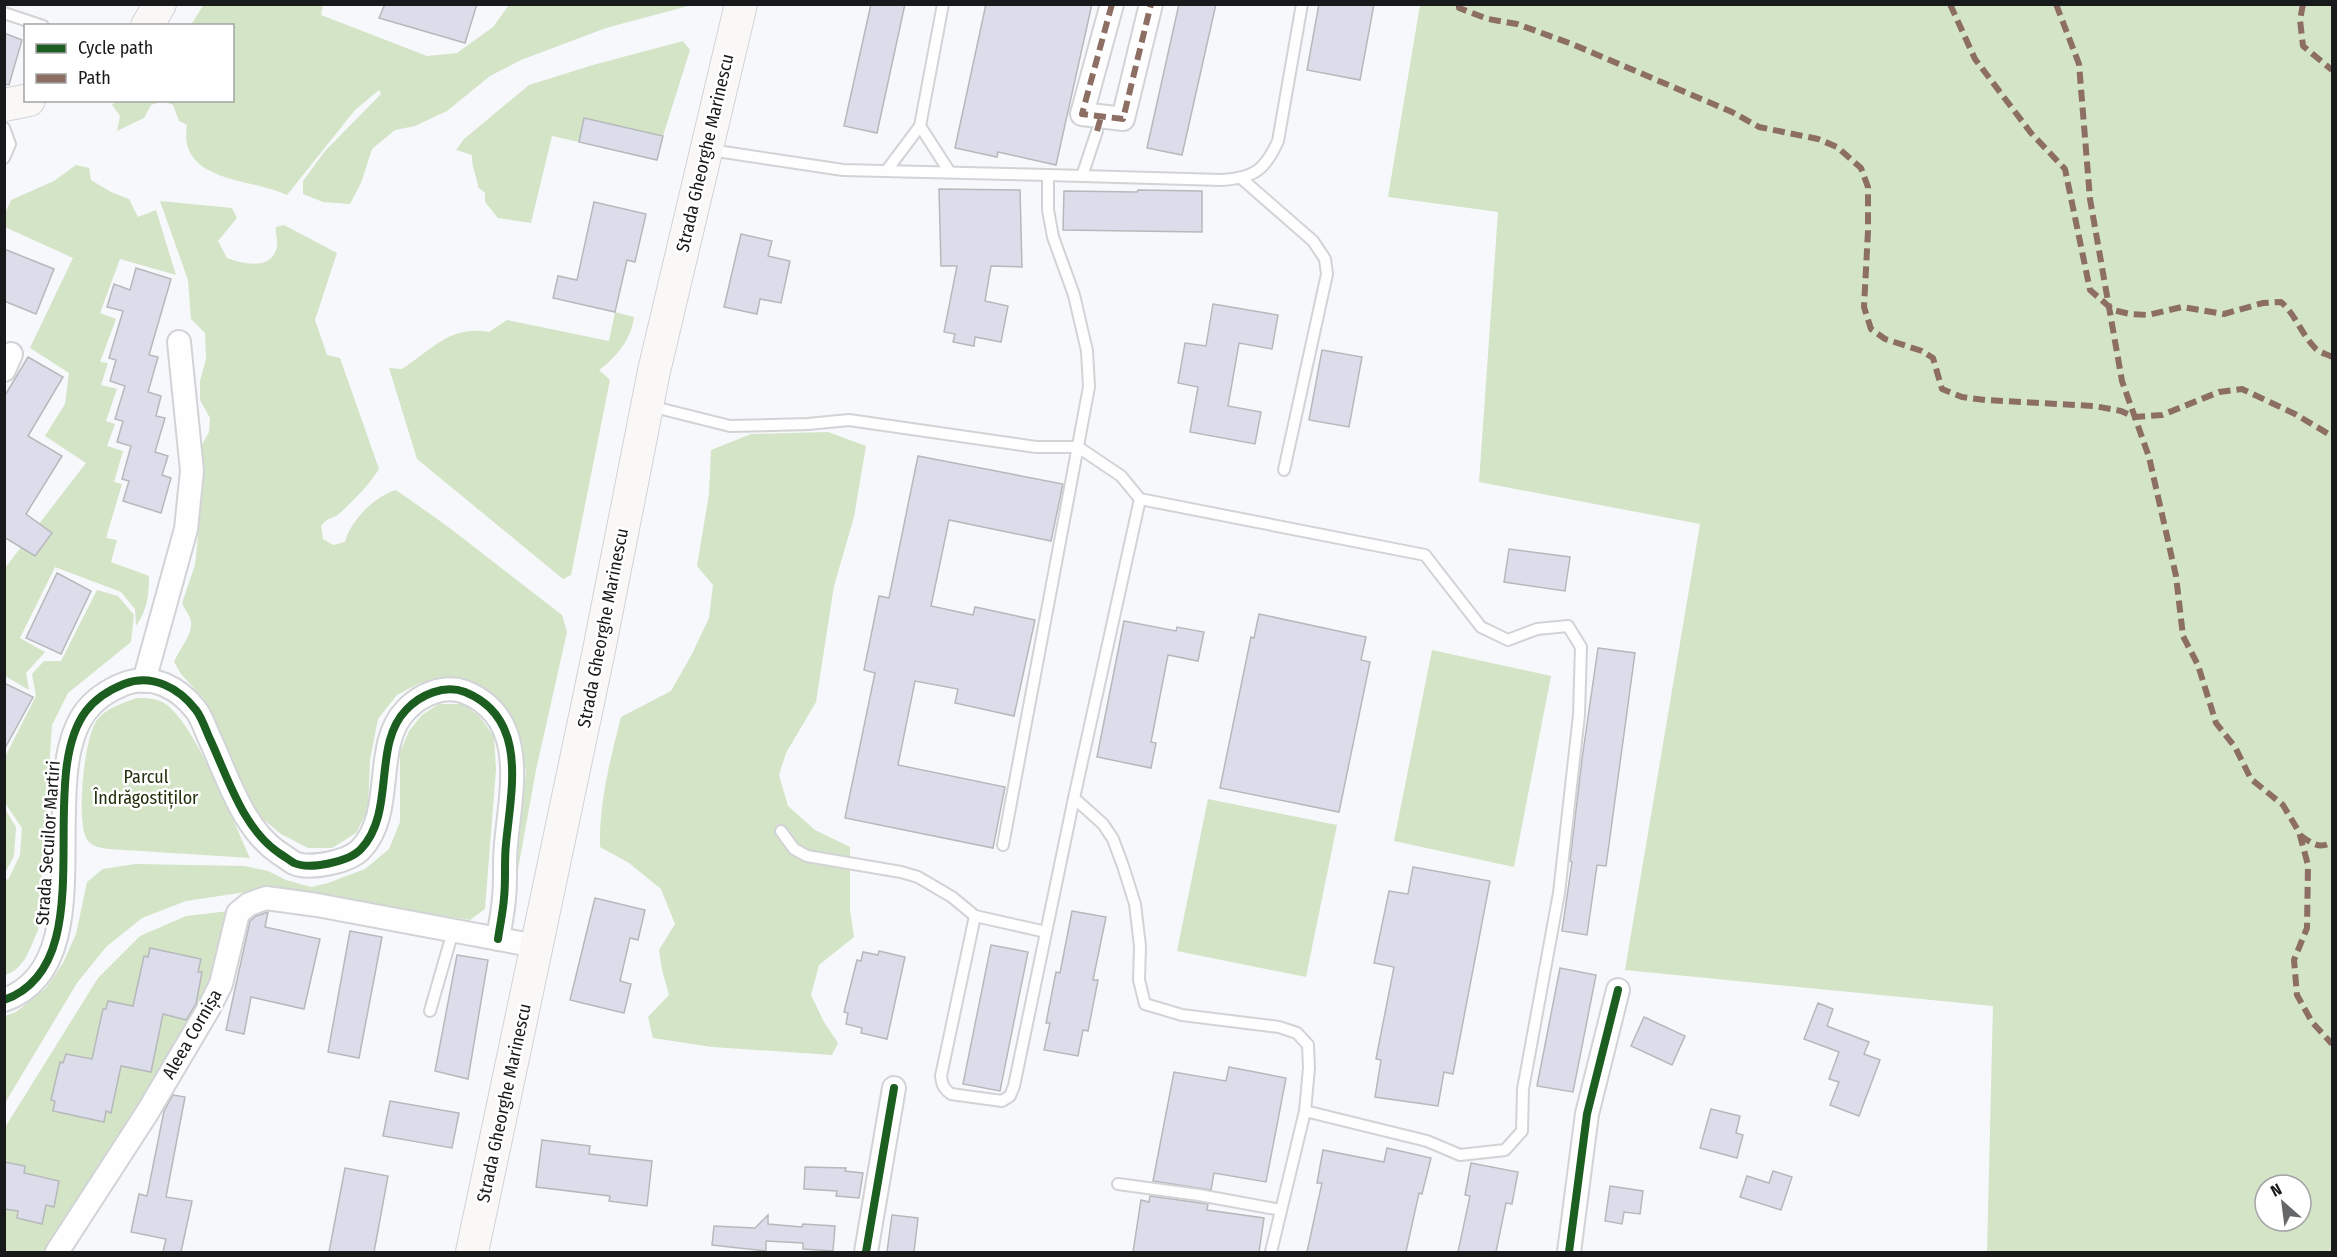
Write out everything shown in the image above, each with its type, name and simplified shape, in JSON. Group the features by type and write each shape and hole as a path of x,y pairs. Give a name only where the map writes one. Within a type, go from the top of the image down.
{"main road":[{"path":"148,24 160,4"},
{"name":"Strada Gheorghe Marinescu","path":"472,1252 598,655 647,405 741,4"},
{"path":"4,105 24,101"}],"street":[{"path":"1112,4 1082,114 1099,124 1123,119 1151,4"},
{"path":"146,675 186,529 192,471 179,342"},
{"name":"Strada Secuilor Martiri","path":"4,1000 16,996 43,972 57,938 62,903 67,763 73,736 86,711 106,692 146,675 179,692 198,712 246,817 269,846 296,864 328,865 360,851 376,826 391,737 404,711 427,693 457,689 476,697 491,707 505,728 511,749 512,786 505,848 504,898 498,939"},
{"name":"Aleea Cornișa","path":"57,1252 147,1113 209,1008 221,984 238,913 249,904 266,898 317,905 536,946"},
{"path":"1569,1252 1587,1114 1618,990"},
{"path":"866,1252 894,1088"}],"lane":[{"path":"887,170 920,126 943,4"},
{"path":"705,150 843,170 1242,179 1257,172 1270,159 1278,141 1302,4"},
{"path":"4,13 37,24"},
{"path":"1082,176 1099,124"},
{"path":"920,126 949,171"},
{"path":"4,128 10,144 4,158"},
{"path":"1003,845 1089,387 1088,351 1074,295 1053,237 1047,210 1048,175"},
{"path":"1242,179 1313,241 1325,259 1327,274 1284,470"},
{"path":"647,405 730,426 808,424 849,420 1036,447 1078,447 1121,476 1140,499 1425,555 1481,627 1509,640 1537,629 1568,626 1581,647 1579,715 1558,893 1522,1089 1522,1131 1505,1150 1460,1155 1427,1141 1305,1111"},
{"path":"975,916 941,1076 945,1089 951,1094 1002,1101 1010,1096 1014,1086 1140,499"},
{"path":"1074,798 1103,824 1113,839 1124,866 1135,904 1140,946 1139,980 1145,1004 1182,1015 1279,1027 1297,1033 1308,1045 1309,1068 1305,1111 1271,1252"},
{"path":"781,831 794,849 807,856 918,877 952,897 975,916 1046,932"},
{"path":"430,1011 453,931"},
{"path":"1118,1184 1199,1195 1281,1210"}],"green space":[{"path":"204,4 323,5 321,15 427,56 457,53 493,27 509,5 692,5 606,28 521,60 490,76 447,111 415,126 395,130 372,149 361,183 350,204 323,202 303,194 303,181 325,151 381,94 379,90 355,110 287,195 273,189 238,181 205,168 194,158 187,144 187,125 179,121 173,105 166,102 234,102 234,24 192,24"},
{"path":"1420,5 2332,5 2332,1252 1987,1252 1993,1006 1625,970 1700,524 1479,482 1498,212 1388,197"},
{"path":"683,41 690,50 663,136 584,118 579,142 552,136 531,223 498,218 485,202 485,193 478,187 472,155 456,150 464,139 529,85"},
{"path":"116,102 160,102 151,105 144,118 117,131 120,116 112,105"},
{"path":"76,165 89,168 91,180 129,199 138,217 156,210 176,275 120,259 100,313 116,319 100,362 108,363 101,385 117,389 106,421 115,424 107,446 123,451 114,482 122,484 106,538 117,540 111,562 149,576 149,590 145,609 136,626 135,609 121,592 55,567 20,638 45,652 26,673 29,690 5,676 5,568 86,463 45,436 65,404 69,373 30,348 73,258 5,227 4,216 11,200 54,181"},
{"path":"160,201 232,208 237,218 218,241 227,258 257,264 270,259 277,246 276,227 284,225 337,253 315,320 327,355 340,358 379,469 351,503 321,526 323,539 333,545 345,542 352,526 364,510 396,490 447,526 562,615 567,632 536,770 515,886 526,771 511,720 495,695 480,685 459,679 420,683 397,695 378,719 370,760 368,810 356,833 332,848 308,848 281,834 257,814 204,699 181,674 174,662 188,637 191,626 182,603 195,565 201,506 200,448 209,432 210,418 200,400 200,381 206,359 205,333 191,319 188,280"},
{"path":"615,312 634,317 633,325 622,347 599,370 610,380 571,575 563,579 417,459 389,368 402,369 442,340 453,335 475,331 489,332 507,320 609,341"},
{"path":"828,432 866,446 854,517 834,586 816,702 786,753 779,775 788,806 815,830 850,847 850,909 854,937 819,965 811,995 824,1022 838,1043 832,1055 712,1047 653,1038 648,1017 669,995 659,950 675,924 661,889 629,863 600,847 603,798 621,717 671,691 709,618 713,585 697,566 709,494 711,450 751,434"},
{"path":"97,590 118,596 134,615 131,642 68,693 52,725 38,930 22,963 5,975 5,878 8,880 20,855 22,828 5,803 5,757 36,696 32,674 44,661 61,661"},
{"path":"1432,650 1551,676 1514,867 1394,841"},
{"name":"Parcul Îndrăgostiților","path":"137,698 154,699 164,703 176,713 212,774 250,858 109,849 97,847 88,841 84,832 82,800 85,761 92,729 105,712"},
{"path":"439,704 463,704 479,716 494,736 496,769 485,909 470,920 272,888 186,901 142,918 106,947 77,983 5,1103 5,1016 16,1012 46,988 63,963 76,934 87,882 103,869 135,864 245,866 268,871 286,880 311,887 365,869 389,849 400,822 400,752 409,731 422,715"},
{"path":"1208,799 1337,825 1306,977 1177,951"},
{"path":"5,809 16,827 14,856 5,873"},
{"path":"229,911 207,996 48,1252 5,1252 4,1129 98,978 140,936 186,916"}],"building":[{"path":"385,4 477,4 465,43 379,18"},
{"path":"871,4 905,4 877,133 844,126"},
{"path":"986,4 1092,4 1056,165 998,152 997,157 955,148"},
{"path":"1179,4 1216,4 1182,155 1147,148"},
{"path":"1319,4 1374,4 1360,80 1307,70"},
{"path":"4,33 22,40 9,85 4,84"},
{"path":"584,118 663,136 657,160 579,142"},
{"path":"939,189 1020,190 1022,267 991,266 985,301 1008,306 1001,342 975,337 974,346 953,342 955,334 944,332 957,266 941,266"},
{"path":"1138,190 1202,191 1202,232 1063,230 1064,191 1137,192"},
{"path":"594,202 646,214 635,262 627,260 615,312 553,298 558,276 577,280"},
{"path":"741,234 772,241 768,256 790,261 781,303 760,299 757,314 724,307"},
{"path":"4,249 54,269 36,314 4,301"},
{"path":"136,268 171,279 149,355 158,357 148,392 161,396 156,416 165,418 155,452 168,456 162,475 171,478 161,513 123,501 129,481 122,479 131,446 117,442 123,421 115,419 125,386 110,381 116,360 109,358 123,311 107,307 114,284 130,290"},
{"path":"1213,304 1278,315 1272,349 1239,343 1228,406 1261,412 1255,444 1190,432 1198,387 1178,383 1185,343 1206,346"},
{"path":"1322,350 1362,357 1349,427 1309,420"},
{"path":"28,357 63,377 28,436 62,456 26,514 52,533 35,556 4,537 4,397"},
{"path":"918,456 1063,484 1051,541 949,520 931,606 973,615 975,607 1035,620 1014,716 955,703 958,689 915,681 898,765 1005,787 993,848 845,818 875,673 864,670 879,596 889,598"},
{"path":"1509,549 1570,557 1565,591 1504,582"},
{"path":"57,573 91,591 61,654 26,638"},
{"path":"1259,614 1366,637 1361,660 1370,662 1339,812 1220,788 1251,637 1254,638"},
{"path":"1124,621 1176,631 1177,627 1204,632 1198,661 1168,655 1151,742 1156,743 1151,768 1097,757"},
{"path":"1598,648 1635,653 1606,866 1597,865 1587,935 1562,931 1572,862 1570,861 1582,759"},
{"path":"4,683 33,697 4,750"},
{"path":"1413,867 1490,881 1453,1074 1444,1072 1438,1106 1375,1097 1381,1060 1376,1059 1394,967 1374,963 1389,891 1408,894"},
{"path":"595,898 645,910 638,940 630,938 620,981 631,984 624,1013 570,1000"},
{"path":"1072,911 1106,917 1093,980 1098,980 1088,1031 1083,1030 1078,1056 1044,1050 1050,1023 1046,1023 1056,972 1060,973"},
{"path":"268,912 265,927 320,939 304,1009 251,997 244,1034 226,1030 250,921"},
{"path":"350,931 382,937 359,1058 328,1052"},
{"path":"991,945 1028,952 1000,1091 963,1084"},
{"path":"150,948 201,959 198,972 202,972 196,1004 186,1020 163,1014 151,1072 121,1066 111,1113 106,1111 104,1122 53,1111 55,1101 51,1100 60,1062 63,1063 66,1054 92,1059 103,1009 106,1009 108,1001 133,1006 144,956 148,957"},
{"path":"879,951 905,957 887,1039 861,1033 862,1028 846,1024 848,1013 844,1012 857,960 861,961 863,952 878,955"},
{"path":"457,955 488,960 468,1079 435,1071"},
{"path":"1560,968 1596,975 1573,1092 1537,1086"},
{"path":"1818,1003 1833,1009 1827,1026 1869,1042 1864,1054 1880,1060 1859,1116 1830,1105 1839,1082 1829,1079 1839,1052 1804,1039"},
{"path":"1644,1017 1685,1036 1672,1065 1631,1046"},
{"path":"1229,1067 1286,1078 1266,1182 1214,1173 1211,1190 1153,1181 1174,1072 1226,1081"},
{"path":"173,1095 185,1097 166,1197 192,1201 181,1252 163,1252 166,1239 131,1232 139,1194 147,1196 164,1111"},
{"path":"390,1101 459,1113 452,1148 383,1136"},
{"path":"1711,1109 1740,1116 1736,1133 1743,1135 1737,1158 1700,1148"},
{"path":"542,1140 590,1146 589,1154 652,1161 647,1206 609,1201 610,1196 536,1187"},
{"path":"1387,1148 1431,1158 1422,1194 1419,1193 1406,1252 1307,1252 1322,1183 1317,1183 1323,1150 1384,1162"},
{"path":"4,1162 25,1166 24,1173 59,1181 54,1207 46,1205 42,1224 17,1218 18,1211 4,1209"},
{"path":"1471,1163 1518,1172 1512,1204 1506,1203 1496,1252 1458,1252 1470,1196 1465,1195"},
{"path":"805,1167 846,1168 845,1171 863,1173 859,1198 836,1196 837,1191 804,1189"},
{"path":"345,1168 388,1176 374,1252 329,1252"},
{"path":"1773,1171 1792,1177 1781,1210 1740,1197 1747,1176 1769,1183"},
{"path":"1610,1186 1643,1191 1640,1214 1624,1212 1622,1224 1605,1221"},
{"path":"1150,1196 1208,1204 1207,1210 1264,1218 1259,1252 1133,1252 1141,1200 1149,1202"},
{"path":"768,1215 768,1224 802,1227 803,1224 835,1226 833,1251 803,1249 803,1243 766,1241 766,1251 712,1245 714,1226 755,1228"},
{"path":"892,1215 918,1218 914,1252 887,1252"}],"marked path":[{"path":"1112,4 1082,114 1123,119 1151,4"},
{"path":"1459,4 1459,8 1488,19 1517,24 1572,44 1732,112 1759,127 1818,139 1837,147 1861,168 1868,187 1864,307 1871,329 1885,339 1922,351 1933,358 1942,389 1962,397 2094,406 2121,411 2135,417 2162,415 2219,392 2242,389 2295,414 2332,436"},
{"path":"1950,4 1975,59 2031,133 2065,169 2090,290 2113,310 2130,314 2148,315 2182,307 2224,314 2263,303 2281,302 2316,349 2332,357"},
{"path":"2056,4 2079,64 2090,199 2122,381 2149,457 2176,576 2183,636 2198,665 2216,723 2235,747 2251,779 2283,805 2299,832 2308,865 2307,928 2294,960 2297,995 2312,1022 2332,1044"},
{"path":"2303,4 2300,20 2303,46 2332,70"},
{"path":"1097,131 1101,117"},
{"path":"2300,835 2320,845 2332,842"}],"cycle path":[{"path":"4,1000 35,980 52,950 61,911 65,781 71,742 86,711 94,702 113,689 134,681 145,680 164,685 182,695 189,702 200,716 237,800 255,830 290,861 309,866 329,864 348,858 361,849 372,834 382,798 390,741 396,725 406,710 433,692 449,689 465,692 485,704 499,719 507,737 511,757 512,779 505,851 505,891 498,939"},
{"path":"1569,1252 1587,1114 1618,990"},
{"path":"866,1252 894,1088"}]}
